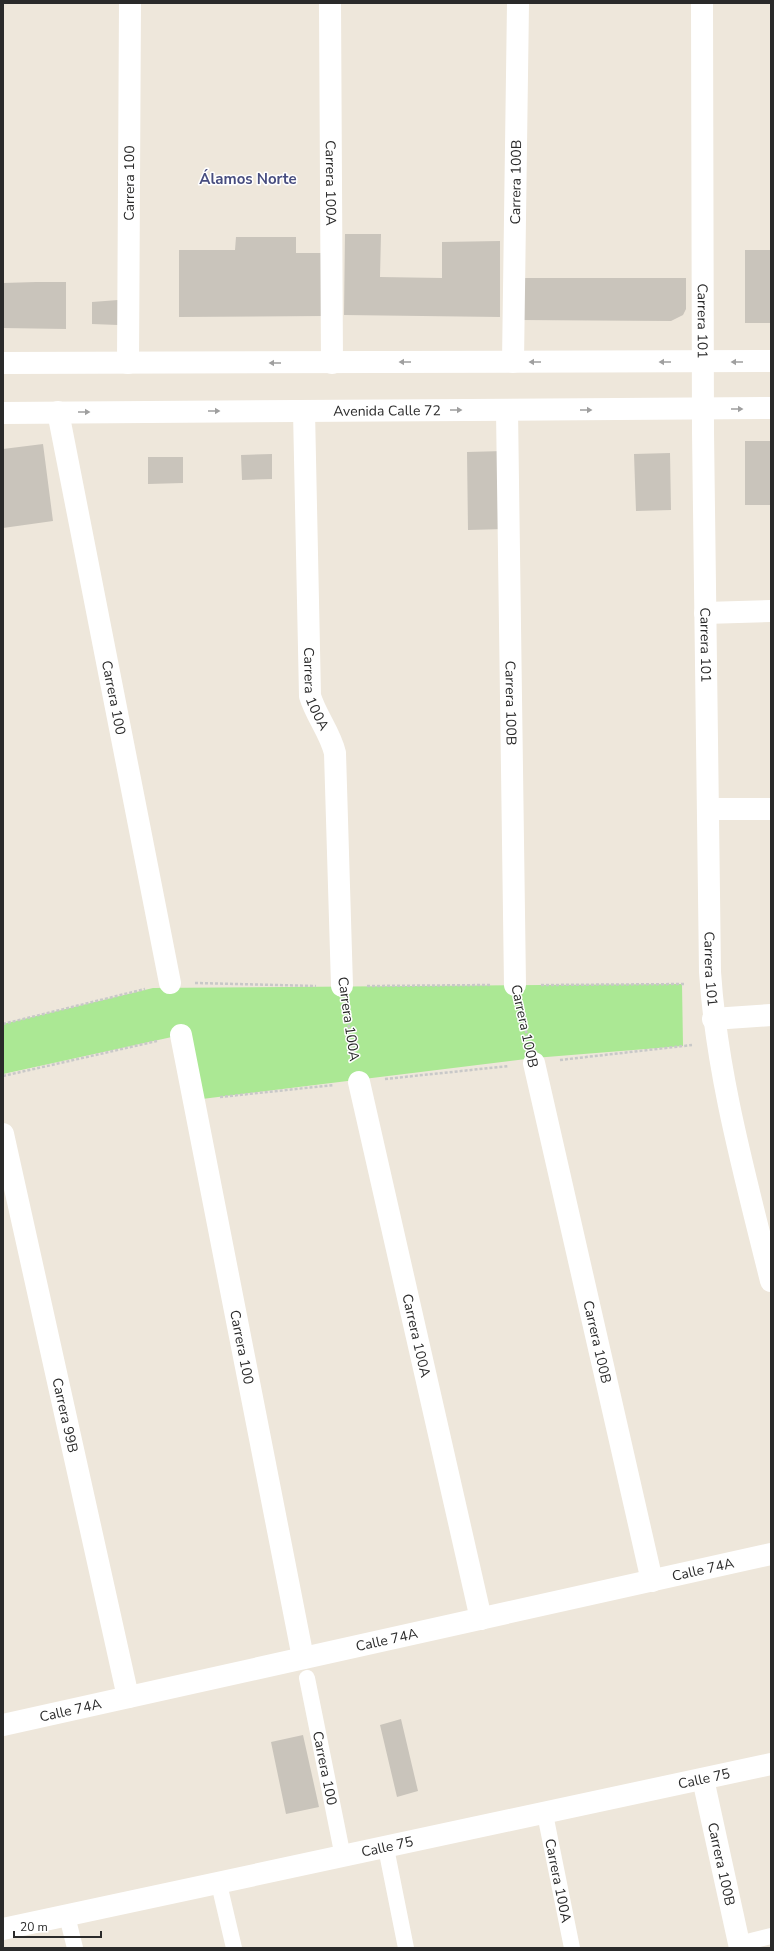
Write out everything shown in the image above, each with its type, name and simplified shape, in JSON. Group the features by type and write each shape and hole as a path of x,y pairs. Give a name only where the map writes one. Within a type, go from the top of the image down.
{"street":[{"name":"Carrera 100","path":"128,363 130,3"},
{"name":"Carrera 100A","path":"330,3 332,363"},
{"name":"Carrera 100B","path":"514,362 518,3"},
{"name":"Carrera 101","path":"702,3 703,409 710,984 713,1019 732,1122 771,1281"},
{"path":"3,364 771,361"},
{"name":"Avenida Calle 72","path":"3,413 771,408"},
{"name":"Carrera 100B","path":"507,410 515,985"},
{"name":"Carrera 100A","path":"304,411 310,696 314,709 332,740 335,753 342,986"},
{"name":"Carrera 100","path":"58,412 170,983"},
{"path":"705,613 771,611"},
{"path":"708,809 771,809"},
{"path":"713,1019 771,1015"},
{"name":"Carrera 100","path":"181,1035 305,1668"},
{"name":"Carrera 100B","path":"534,1063 652,1581"},
{"name":"Carrera 100A","path":"359,1082 481,1619"},
{"name":"Carrera 99B","path":"3,1134 128,1697"},
{"name":"Calle 74A","path":"3,1725 128,1697 305,1668 481,1619 771,1554"},
{"name":"Calle 75","path":"3,1929 545,1814 771,1764"},
{"name":"Carrera 100B","path":"703,1779 740,1946"}],"lane":[{"name":"Carrera 100","path":"305,1668 343,1857"},
{"name":"Carrera 100A","path":"545,1814 572,1948"},
{"path":"386,1848 406,1948"},
{"path":"219,1884 234,1948"},
{"path":"67,1916 75,1948"},
{"path":"740,1946 771,1936"}],"path":[{"path":"3,1024 170,983 342,986 710,984"},
{"name":"Carrera 100B","path":"515,985 534,1063"},
{"name":"Carrera 100A","path":"342,986 359,1082"},
{"path":"3,1076 181,1035"},
{"path":"194,1100 717,1043"}],"green space":[{"path":"682,984 683,1046 534,1058 194,1100 181,1035 3,1074 3,1024 153,988"}],"building":[{"path":"345,234 381,234 380,277 442,278 442,242 500,241 500,317 344,315"},
{"path":"236,237 296,237 296,253 324,253 324,316 179,317 179,250 235,250"},
{"path":"745,250 771,250 771,323 745,323"},
{"path":"521,278 686,278 686,309 683,315 671,321 520,320"},
{"path":"66,282 66,329 3,328 3,283"},
{"path":"118,300 118,325 92,324 92,302"},
{"path":"745,441 771,441 771,505 745,505"},
{"path":"43,444 53,521 3,528 3,449"},
{"path":"504,451 505,529 468,530 467,452"},
{"path":"670,453 671,510 636,511 634,454"},
{"path":"272,454 272,479 242,480 241,455"},
{"path":"148,457 183,457 183,483 148,484"},
{"path":"401,1719 418,1791 397,1797 380,1725"},
{"path":"303,1735 319,1807 286,1814 271,1742"}],"district":[{"name":"Álamos Norte","path":"248,179"}]}
